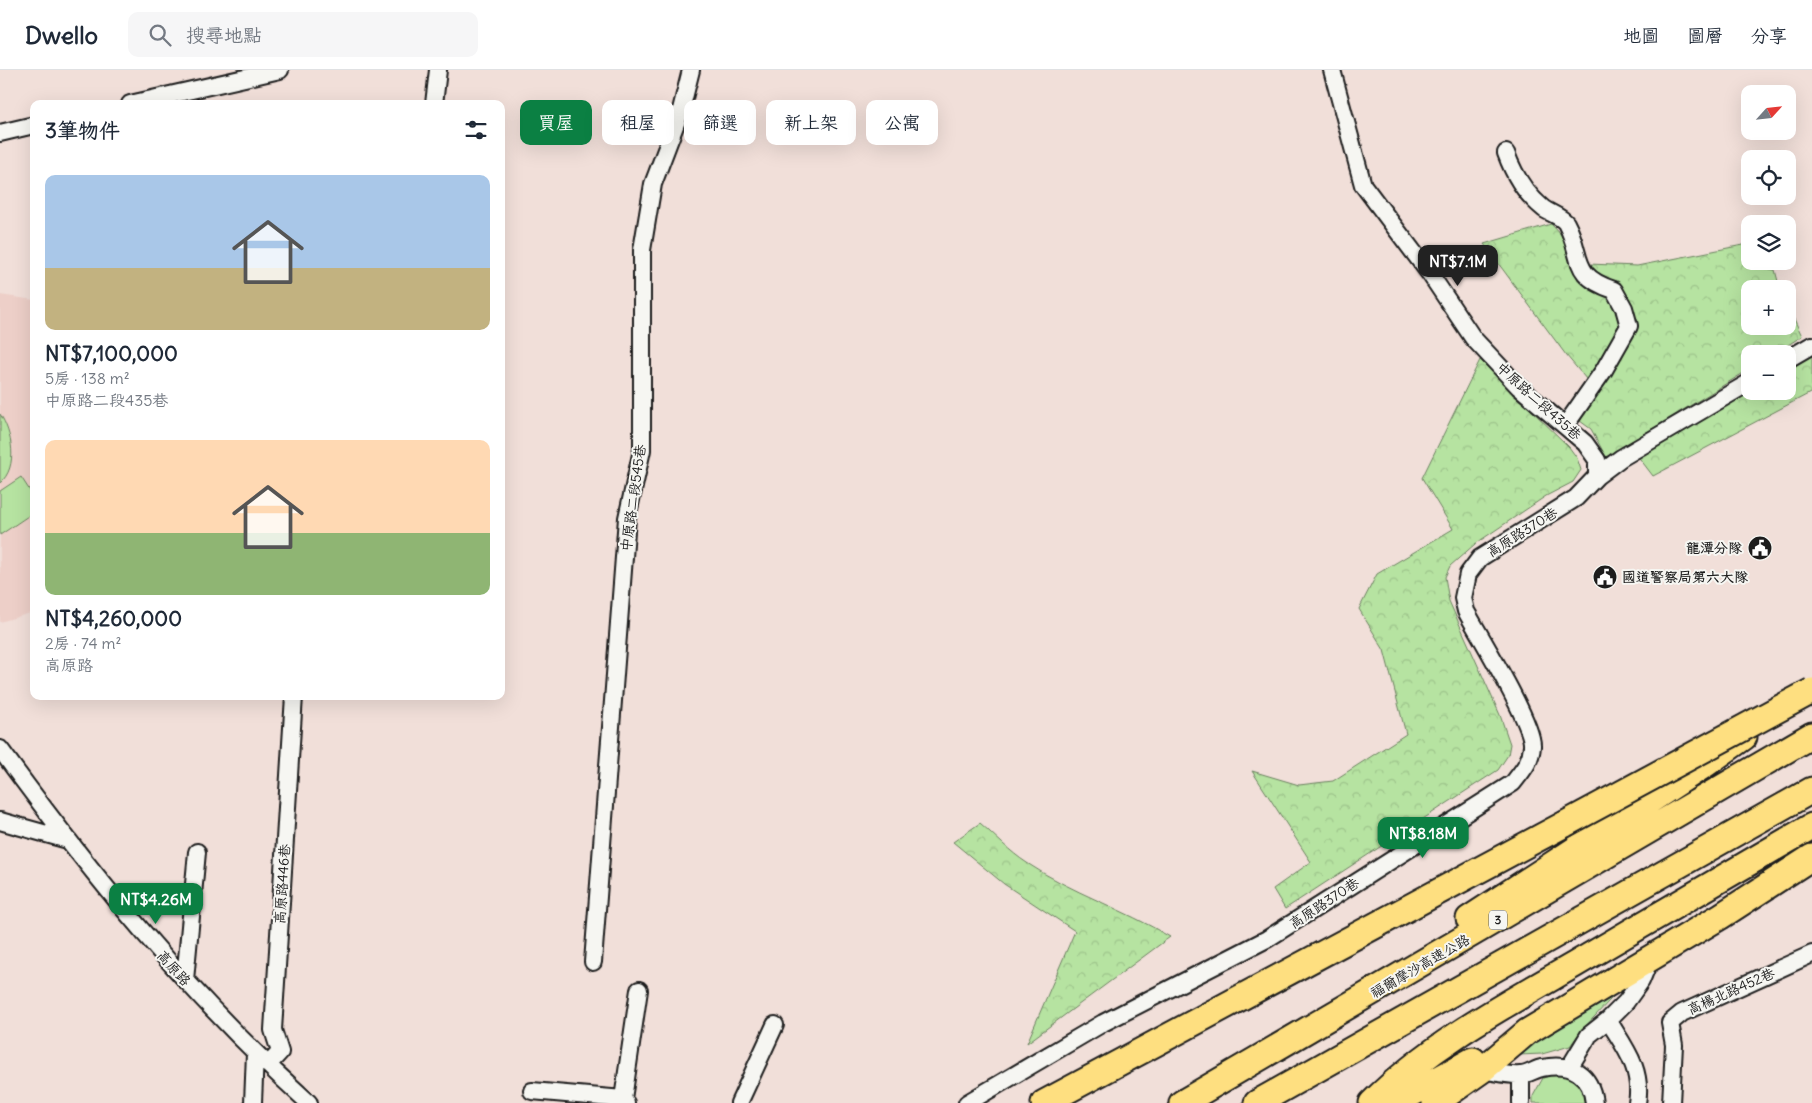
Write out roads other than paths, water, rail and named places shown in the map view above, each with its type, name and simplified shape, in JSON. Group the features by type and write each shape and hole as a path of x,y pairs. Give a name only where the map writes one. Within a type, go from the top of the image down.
{"highway":[{"path":"1392,982 1460,925 1706,764 1812,686"},
{"path":"1044,1103 1812,692"},
{"name":"福爾摩沙高速公路","path":"1182,1103 1812,735"},
{"path":"1257,1103 1812,790"},
{"path":"1372,1103 1398,1077 1432,1050 1516,998 1812,826"},
{"path":"1435,1103 1482,1070 1527,1032 1722,916 1812,857"},
{"path":"1394,1103 1468,1064 1513,1032 1555,1015"}],"street":[{"path":"148,100 280,70"},
{"path":"434,100 438,70"},
{"name":"中原路二段545巷","path":"593,962 627,518 642,450 642,250 653,184 681,110 691,70"},
{"name":"中原路二段435巷","path":"1332,70 1363,185 1430,274 1473,338 1519,387 1585,443 1596,460 1597,476"},
{"path":"0,133 30,126"},
{"path":"1506,153 1512,171 1526,192 1544,208 1565,222 1582,269 1595,284 1614,290 1624,308 1629,326 1604,370 1565,426"},
{"path":"1796,355 1812,345"},
{"name":"高原路370巷","path":"968,1103 1103,1023 1267,939 1513,782 1529,762 1532,744 1525,719 1466,611 1463,598 1468,574 1480,558 1576,498 1597,476 1621,458 1741,387"},
{"name":"高原路446巷","path":"268,1065 280,1052 273,1030 294,700"},
{"name":"高原路","path":"0,749 68,840 147,938 228,1027 309,1103"},
{"path":"0,821 68,840"},
{"path":"185,980 198,852"},
{"name":"高楊北路452巷","path":"1671,1103 1674,1045 1670,1023 1682,1013 1812,954"},
{"path":"1569,1068 1589,1035 1626,1002 1641,981 1650,959"},
{"path":"532,1091 625,1101 639,990"},
{"path":"1608,1020 1632,1061 1639,1082 1637,1103"},
{"path":"739,1103 775,1025"},
{"path":"253,1103 255,1053"},
{"path":"1482,1070 1521,1076 1543,1068 1569,1068 1582,1074 1592,1088 1594,1103"},
{"path":"1521,1076 1521,1103"}],"place":[{"name":"龍潭分隊","path":"1760,548"},
{"name":"國道警察局第六大隊","path":"1605,577"}]}
